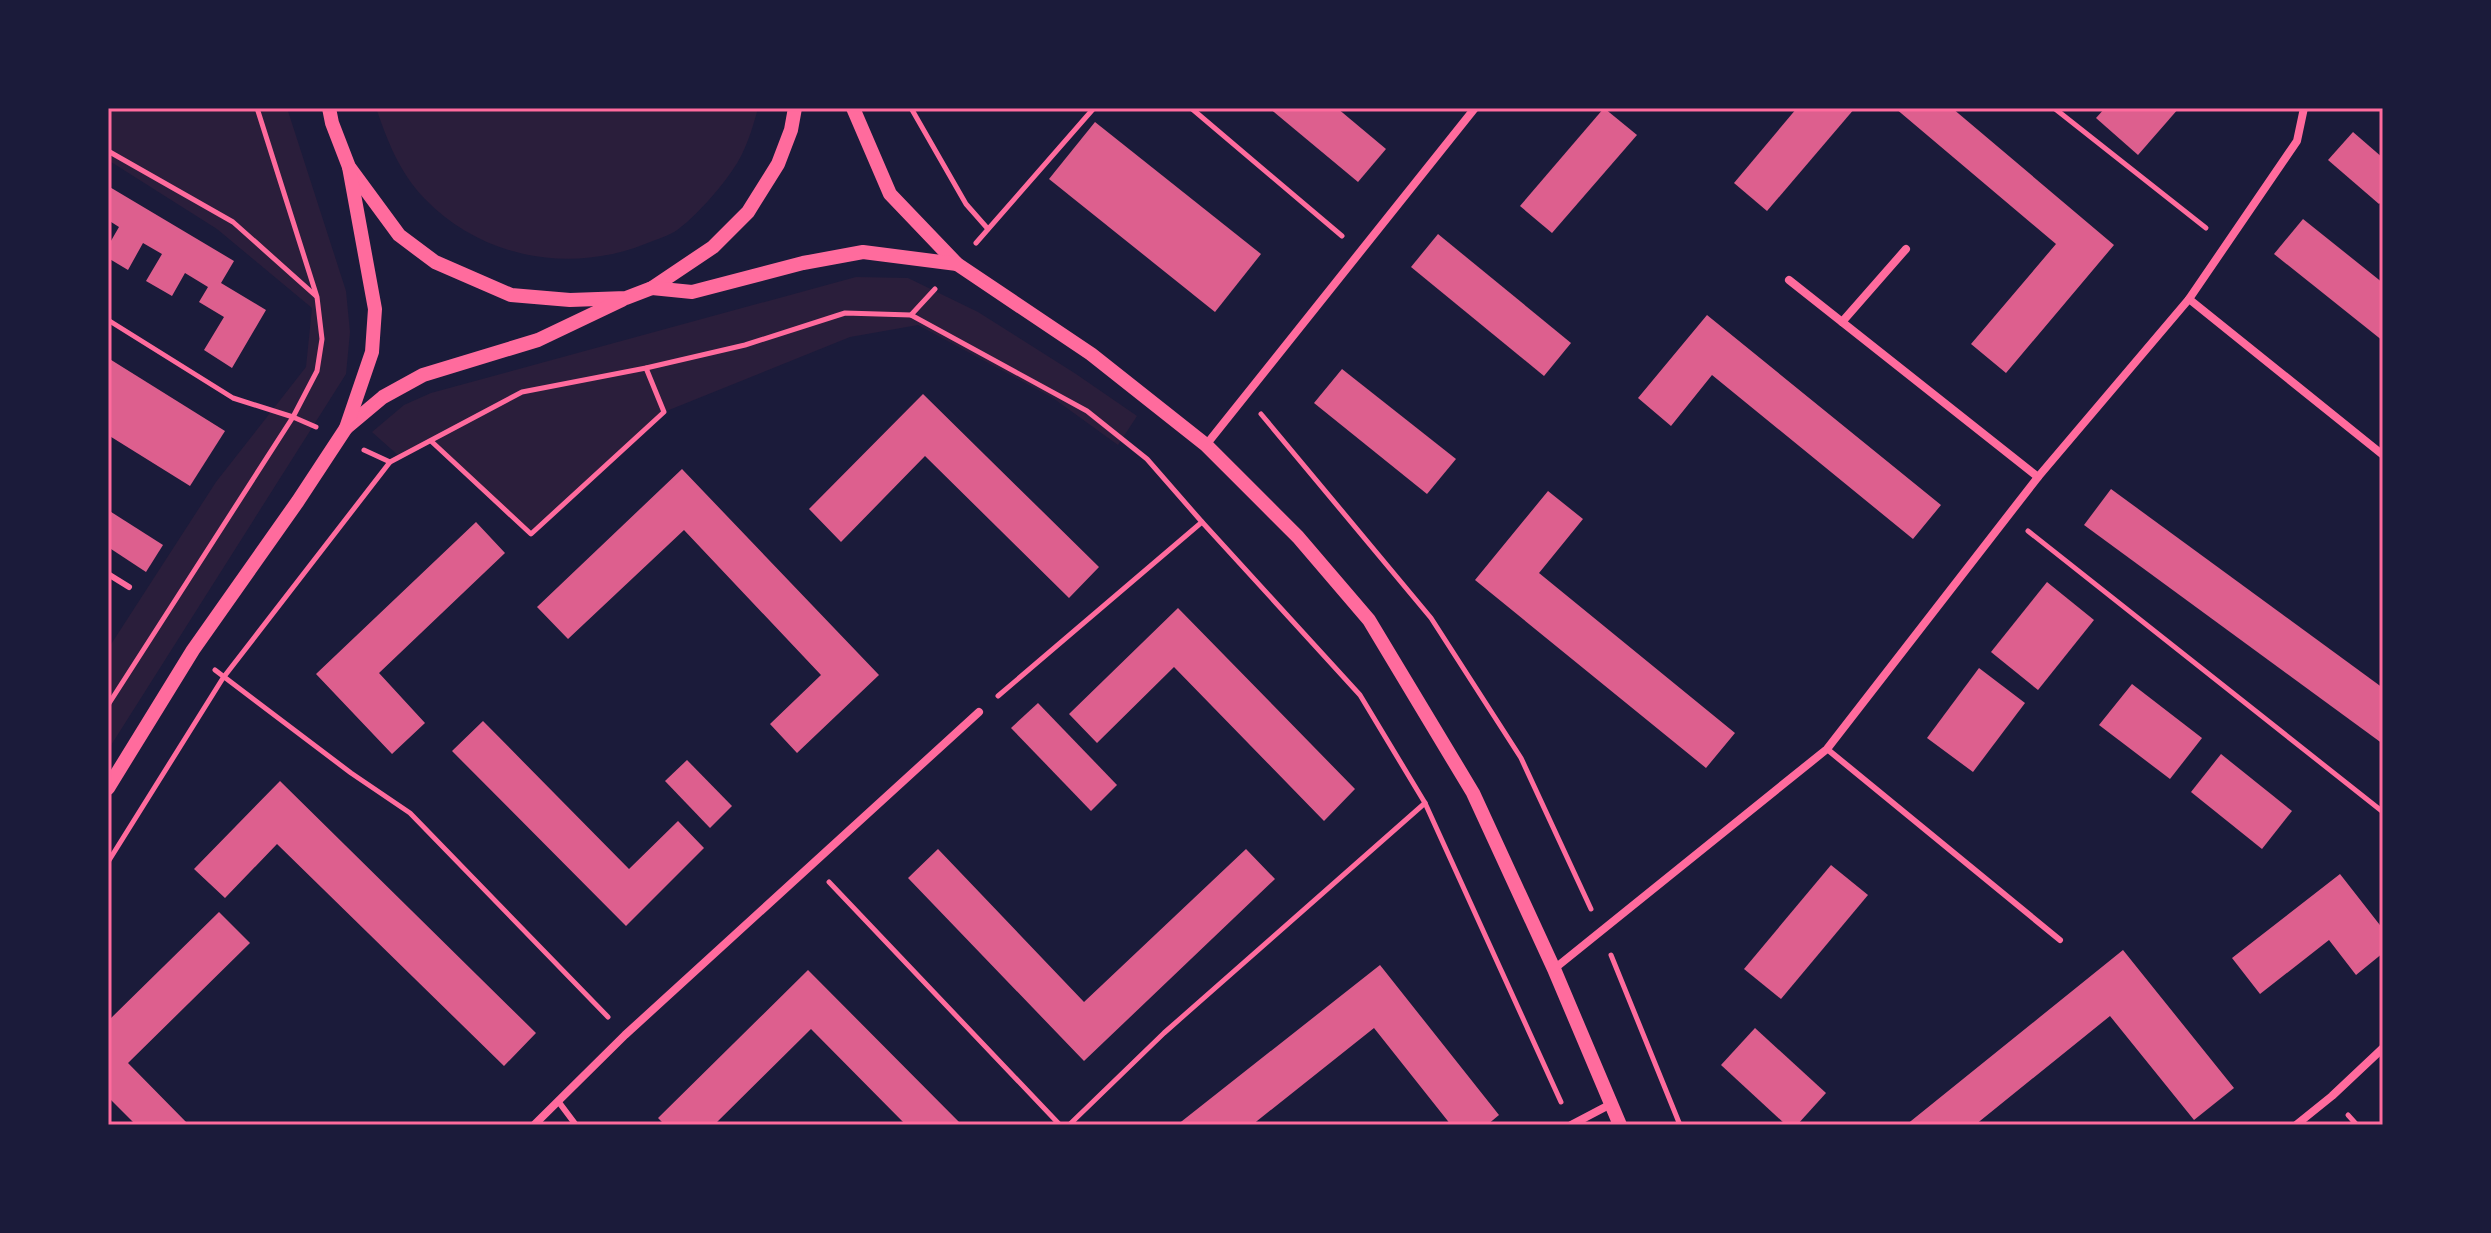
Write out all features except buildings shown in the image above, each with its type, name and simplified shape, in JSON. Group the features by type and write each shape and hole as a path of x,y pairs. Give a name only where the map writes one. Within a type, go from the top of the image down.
{"street":[{"path":"108,788 193,650 346,428 372,352 375,309 349,167 329,108"},
{"path":"346,428 383,397 423,375 538,340 652,288 713,247 748,212 778,164 791,130 795,108"},
{"path":"853,108 890,194 957,264 1091,354 1206,445 1298,537 1369,620 1473,793 1554,969 1620,1125"},
{"path":"1206,445 1475,108"},
{"path":"1554,969 1827,749 2038,477 2189,299 2297,141 2304,108"},
{"path":"349,167 399,235 435,262 511,295 570,300 626,298"},
{"path":"1842,322 1906,249"},
{"path":"652,288 692,292 803,263 863,252 957,264"},
{"path":"1789,280 2038,477"},
{"path":"2189,299 2383,455"},
{"path":"534,1125 625,1035 979,712"},
{"path":"2296,1125 2383,1048"},
{"path":"1571,1125 1611,1104"}],"lane":[{"path":"108,574 129,587"},
{"path":"1827,749 2060,940"},
{"path":"558,1101 576,1125"}],"path":[{"path":"108,705 293,417 317,371 322,339 317,297 257,108"},
{"path":"911,108 966,204 988,229 1094,108"},
{"path":"1191,108 1361,252"},
{"path":"2054,108 2226,244"},
{"path":"108,151 233,222 317,297"},
{"path":"911,315 957,264"},
{"path":"108,862 223,678 390,462 522,392 745,345 845,313 911,315 1087,411 1147,459 1360,695 1425,803 1571,1125"},
{"path":"108,320 233,398 293,417"},
{"path":"431,441 531,534 664,412 646,368"},
{"path":"1246,395 1431,618 1521,758 1601,932 1680,1125"},
{"path":"2008,515 2383,812"},
{"path":"979,712 1202,522"},
{"path":"193,650 223,678 410,813 625,1035"},
{"path":"1069,1125 1164,1033 1425,803"},
{"path":"811,863 1060,1125"}],"shaded area":[{"path":"108,108 287,108 346,291 350,332 346,374 108,750 108,649 216,482 306,367 312,308 217,229 108,160"},
{"path":"376,108 758,108 745,149 730,174 682,226 663,237 616,253 557,259 500,247 448,219 425,199 408,178 390,145"},
{"path":"856,277 908,278 978,312 1137,416 1118,445 1053,398 918,325 850,337 664,412 531,534 431,441 400,457 372,432 404,405 431,393"}]}
